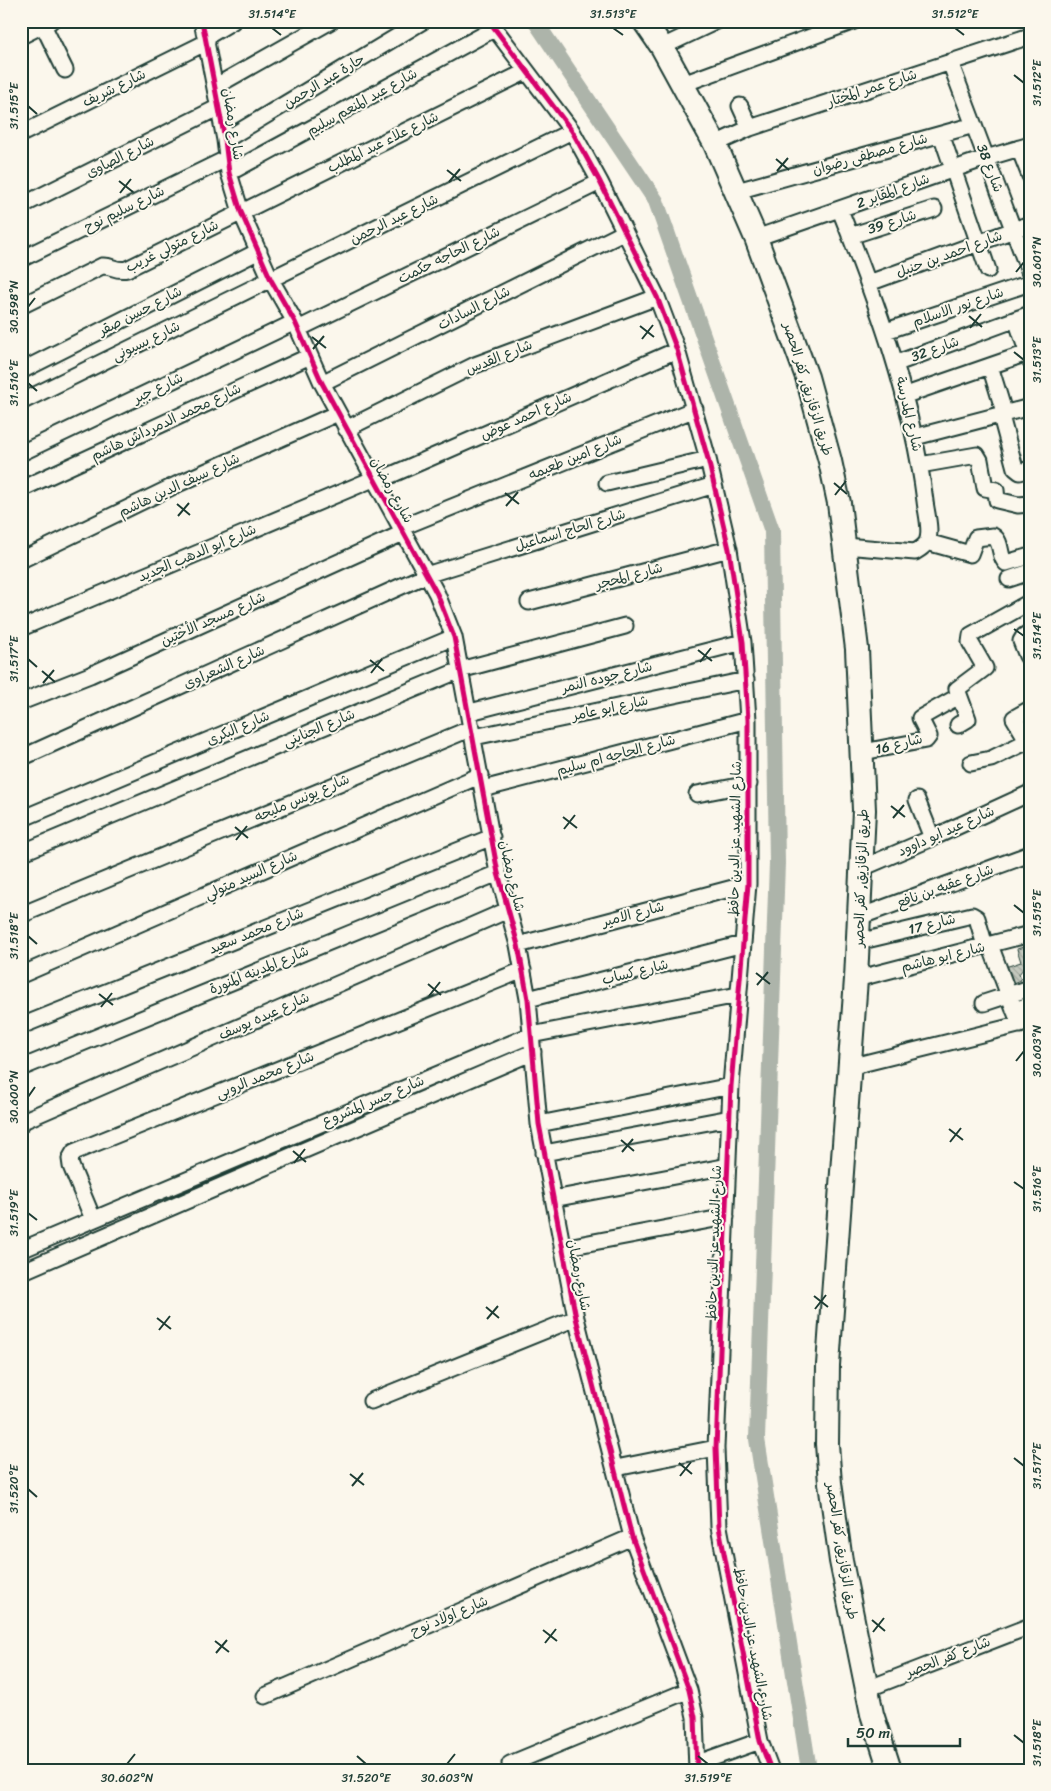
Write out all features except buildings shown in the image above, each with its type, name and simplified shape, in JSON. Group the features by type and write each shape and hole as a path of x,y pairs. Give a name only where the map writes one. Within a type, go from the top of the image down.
{"main road":[{"name":"طريق الزقازيق, كفر الحصر","path":"644,21 662,47 714,144 737,191 756,238 802,361 820,419 836,486 845,546 857,649 863,752 862,868 856,980 828,1365 827,1444 834,1522 872,1714 890,1770"}],"street":[{"name":"شارع رمضان","path":"202,21 226,140 228,166 241,212 271,280 296,326 322,383 440,601 454,637 498,873 523,970 528,999 539,1124 576,1318 616,1468 632,1537 689,1690 695,1717 698,1766"},
{"name":"شارع شريف","path":"21,134 206,39 233,21"},
{"path":"216,86 331,21"},
{"name":"حارة عبد الرحمن","path":"226,140 423,21"},
{"path":"662,47 717,21"},
{"path":"683,84 822,27 854,21"},
{"path":"21,36 47,23 65,70"},
{"name":"شارع الشهيد عز الدين حافظ","path":"491,25 525,72 572,131 600,182 657,297 677,350 695,409 729,549 743,642 746,680 749,784 748,884 731,1086 716,1448 719,1527 760,1741 771,1770"},
{"name":"شارع عبد المنعم سليم","path":"228,166 491,25"},
{"name":"شارع عمر المختار","path":"714,144 750,128 1030,36"},
{"name":"شارع 38","path":"950,62 1030,274"},
{"name":"شارع علاء عبد المطلب","path":"241,212 525,72"},
{"path":"740,106 750,128"},
{"name":"شارع الصاوى","path":"21,206 219,107"},
{"name":"شارع مصطفى رضوان","path":"737,191 974,125"},
{"name":"شارع عبد الرحمن","path":"271,280 572,131"},
{"path":"941,134 988,270"},
{"path":"1025,147 1030,176"},
{"name":"شارع المقابر 2","path":"756,238 953,169 1025,147"},
{"name":"شارع سليم نوح","path":"21,259 228,166"},
{"name":"شارع الحاجه حكمت","path":"296,326 600,182"},
{"name":"شارع 39","path":"850,236 934,209"},
{"name":"شارع المدرسة","path":"840,210 886,331 906,395 916,438 929,534 927,542"},
{"name":"شارع متولي غريب","path":"21,306 102,266 117,271 127,269 241,212"},
{"name":"شارع احمد بن حنبل","path":"868,283 1030,224"},
{"name":"شارع السادات","path":"322,383 625,232"},
{"name":"شارع حسن صقر","path":"21,371 259,251"},
{"name":"شارع بسيونى","path":"21,402 271,280"},
{"name":"شارع نور الاسلام","path":"886,331 1030,283"},
{"name":"شارع القدس","path":"346,429 480,363 657,297"},
{"path":"906,395 990,366 1029,355 1023,317"},
{"name":"شارع 32","path":"897,363 1023,317"},
{"name":"شارع جبر","path":"21,453 296,326"},
{"name":"شارع احمد عوض","path":"374,480 677,350"},
{"name":"شارع محمد الدمرداش هاشم","path":"21,489 310,356"},
{"path":"990,366 1016,468 1020,472 1030,469"},
{"path":"916,438 1030,407"},
{"name":"شارع امين طعيمه","path":"401,531 695,409"},
{"name":"شارع سيف الدين هاشم","path":"21,560 180,482 338,413"},
{"path":"920,466 977,455 980,460 985,488 996,490 997,500 1018,505 1030,504"},
{"path":"607,483 708,458"},
{"name":"شارع ابو الدهب الجديد","path":"21,628 374,480"},
{"name":"شارع الحاج اسماعيل","path":"426,575 714,485"},
{"name":"شارع مسجد الأختين","path":"21,702 90,675 401,531"},
{"path":"845,546 915,552 927,542 970,554 976,538 993,536 999,541 1003,560 1006,563 1030,556"},
{"name":"شارع المحجر","path":"529,602 729,549"},
{"path":"1009,579 1030,572"},
{"name":"شارع الشعراوى","path":"21,758 426,575"},
{"path":"958,725 968,719 958,696 958,687 985,668 970,642 973,632 1030,602"},
{"name":"شارع الجناينى","path":"21,853 460,670 625,626"},
{"path":"1027,656 1022,641 1024,636 1030,632"},
{"name":"شارع البكرى","path":"21,819 454,637"},
{"name":"شارع جوده النمر","path":"472,726 743,642"},
{"name":"شارع ابو عامر","path":"472,726 746,680"},
{"name":"شارع 16","path":"863,752 926,740 929,736 920,718 958,696"},
{"path":"971,763 991,759 1029,743 1014,718 1029,706"},
{"name":"شارع الحاجه ام سليم","path":"482,782 748,720"},
{"name":"شارع يونس مليحه","path":"21,915 472,726"},
{"name":"شارع السيد متولي","path":"21,975 482,782"},
{"path":"697,794 749,784"},
{"name":"شارع عيد ابو داوود","path":"862,868 1030,793"},
{"path":"917,800 932,838"},
{"name":"شارع محمد سعيد","path":"21,1026 492,837"},
{"name":"شارع عقبه بن نافع","path":"859,917 1030,854"},
{"name":"شارع المدينه المنورة","path":"21,1068 498,873"},
{"name":"شارع الامير","path":"518,945 748,884"},
{"name":"شارع عبده يوسف","path":"21,1124 25,1120 508,910"},
{"name":"شارع 17","path":"858,942 972,915 977,918 988,946"},
{"name":"شارع ابو هاشم","path":"856,980 1030,934"},
{"name":"شارع كساب","path":"528,999 743,944"},
{"path":"849,1067 1025,1024 1014,1010 988,946"},
{"name":"شارع محمد الروبى","path":"93,1219 71,1166 70,1158 74,1152 523,970"},
{"path":"984,1003 1030,988"},
{"name":"شارع جسر المشروع","path":"21,1250 531,1035 738,994"},
{"path":"1014,1010 1030,1005"},
{"name":"شارع جسر المشروع","path":"21,1272 533,1052"},
{"path":"539,1124 731,1086"},
{"path":"544,1152 730,1118"},
{"path":"553,1199 728,1166"},
{"path":"562,1248 726,1217"},
{"path":"371,1401 576,1318"},
{"path":"616,1468 716,1448"},
{"name":"شارع اولاد نوح","path":"265,1696 632,1537"},
{"name":"شارع كفر الحصر","path":"867,1689 1030,1626"},
{"path":"510,1764 689,1690"},
{"path":"698,1766 760,1741"}],"waterway":[{"path":"535,21 656,201 772,531 777,863 757,1439 809,1770"}],"cycle path":[{"path":"202,21 225,140 229,173 241,212 271,280 295,322 322,383 437,594 454,637 498,873 518,945 528,999 539,1124 576,1318 632,1537 689,1690 695,1717 697,1770"},
{"path":"489,21 572,131 600,182 657,297 677,350 708,459 729,549 743,642 748,720 748,884 731,1086 716,1448 719,1527 760,1741 771,1770"}]}
